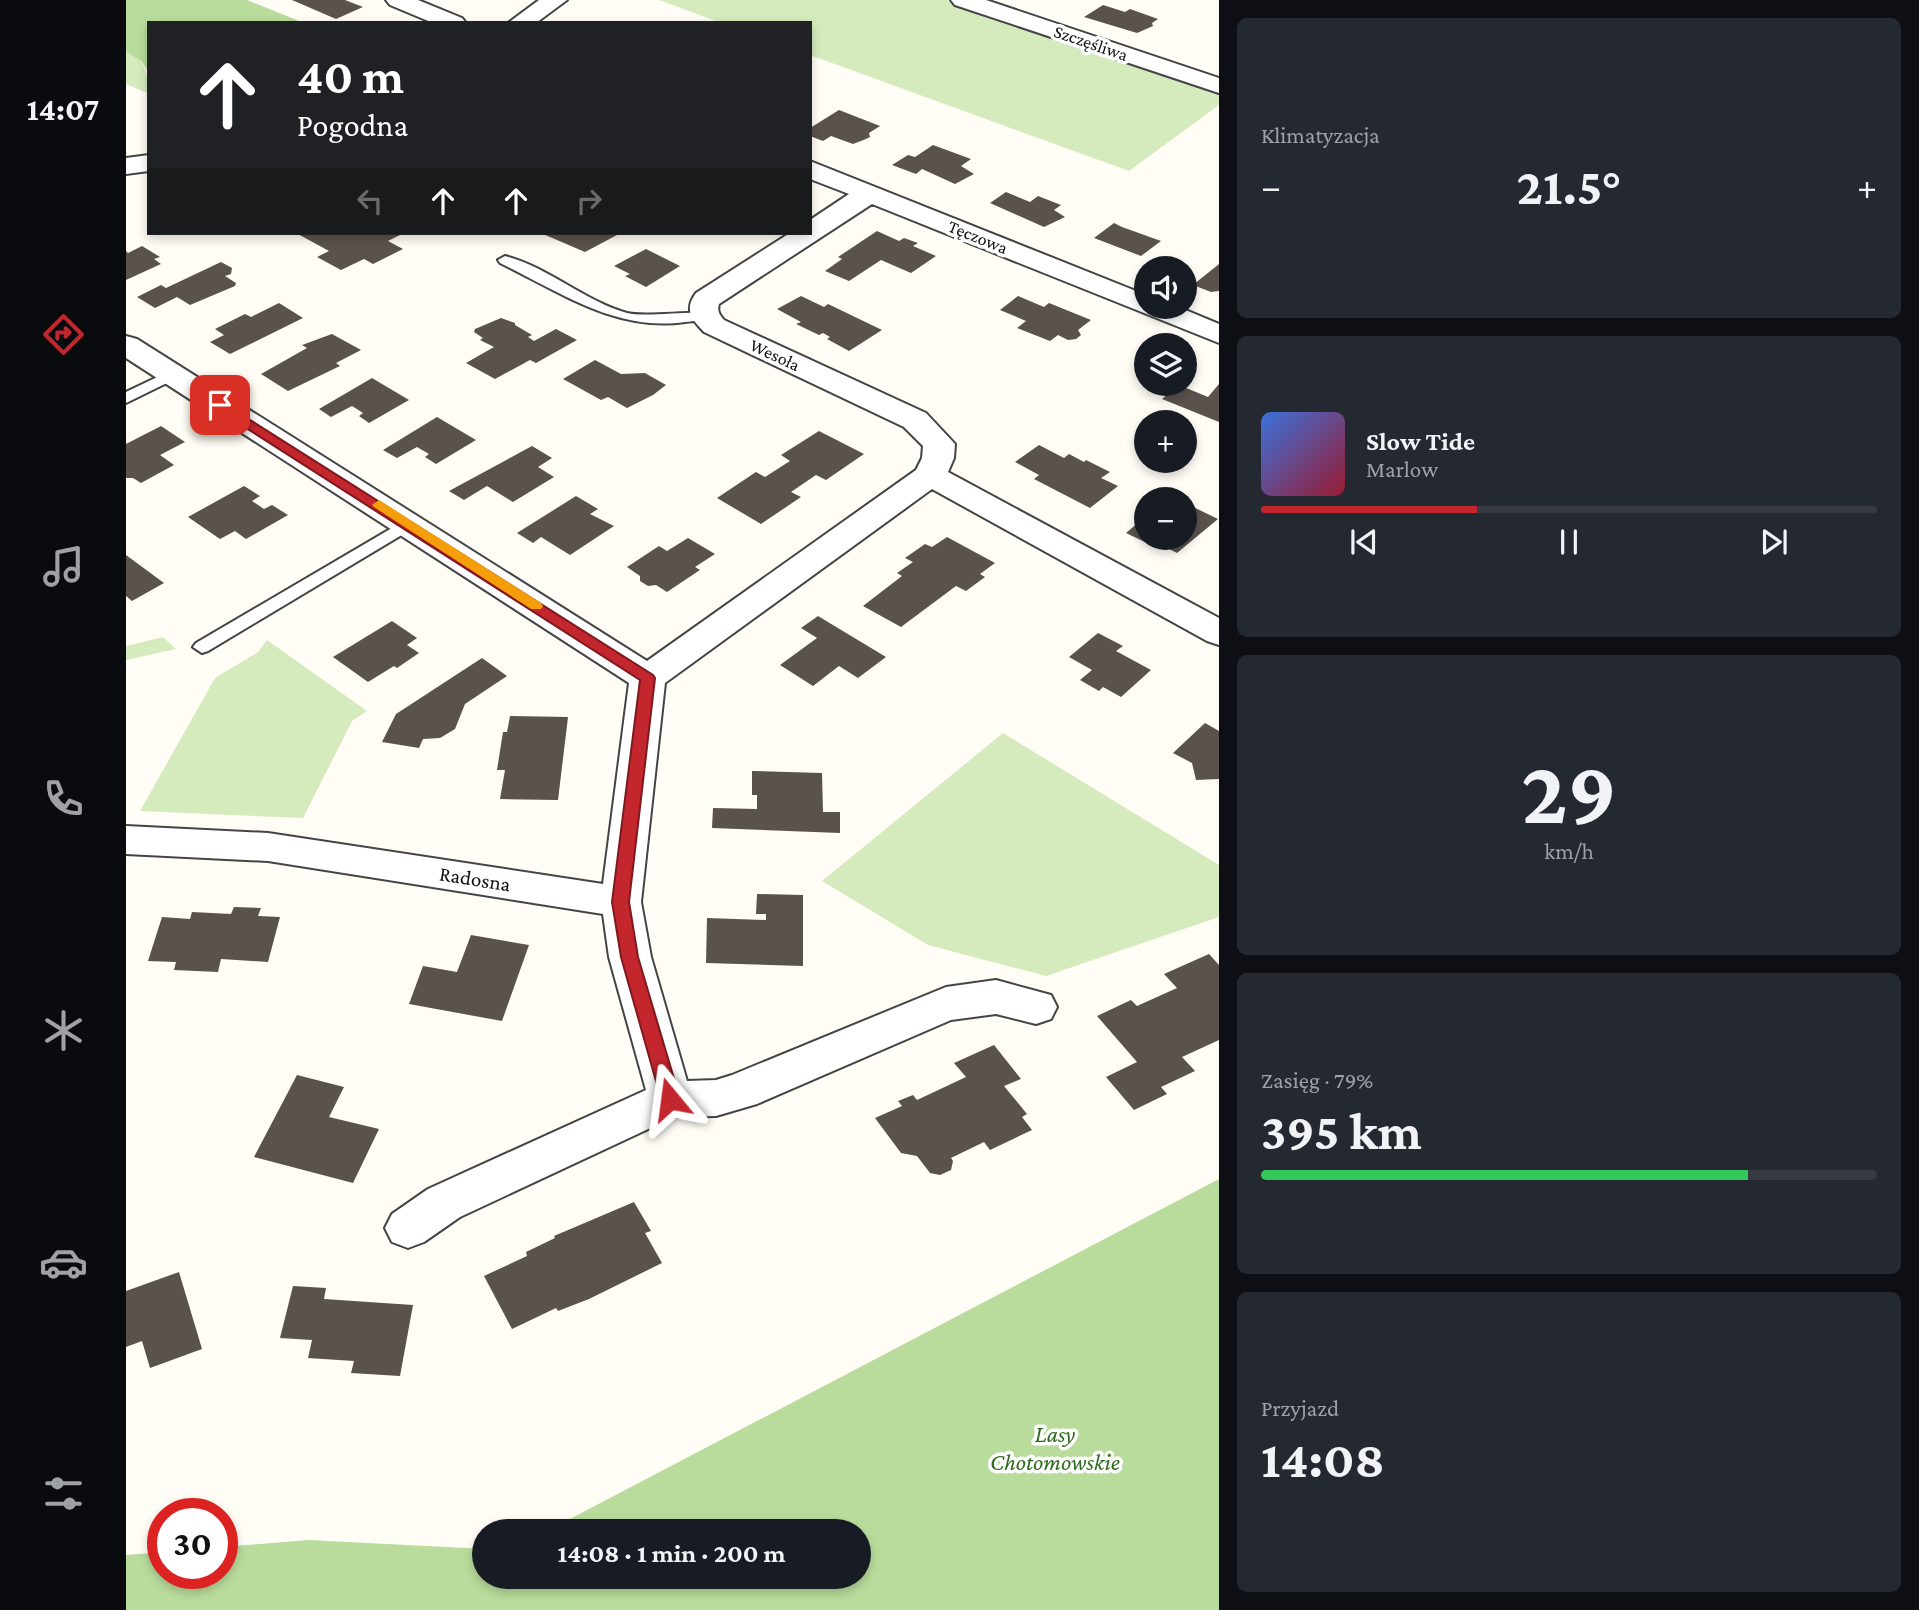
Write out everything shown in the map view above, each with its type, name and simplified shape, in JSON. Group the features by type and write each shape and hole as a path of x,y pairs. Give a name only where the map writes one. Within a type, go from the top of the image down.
{"street":[{"path":"398,0 449,21"},
{"path":"523,21 555,0"},
{"name":"Szczęśliwa","path":"963,0 1219,86"},
{"path":"126,166 147,163"},
{"name":"Tęczowa","path":"812,170 1134,299"},
{"path":"812,231 870,193"},
{"path":"703,315 702,308 706,299 805,235"},
{"name":"Wesoła","path":"703,315 714,326 915,420 939,444 938,458 930,475"},
{"name":"Tęczowa","path":"1182,319 1219,334"},
{"path":"126,345 409,523 648,678"},
{"path":"670,1099 630,957 621,902 648,678 930,475 1219,632"},
{"name":"Radosna","path":"126,840 268,847 621,902"},
{"path":"408,1228 444,1203 670,1099 716,1098 741,1091 946,1004 996,997 1036,1007"}],"lane":[{"path":"505,260 618,315 637,321 661,322 703,315"},
{"path":"126,398 172,375"},
{"path":"202,647 409,523"}],"green space":[{"path":"126,0 247,0 299,21 147,21 147,70 142,62 126,51"},
{"path":"659,0 947,0 1219,95 1219,105 1129,171 812,56 812,21 716,21"},
{"path":"126,51 145,68 147,93 126,84"},
{"path":"163,637 176,649 126,660 126,646"},
{"path":"267,640 367,711 352,721 303,818 140,811 215,678 258,652"},
{"path":"1003,733 1219,865 1219,917 1046,976 928,945 822,881"},
{"name":"Lasy Chotomowskie","path":"1219,1179 1219,1610 126,1610 126,1555 147,1553 147,1589 238,1589 238,1546 308,1540 472,1548 472,1589 871,1589 871,1519 570,1519"}],"building":[{"path":"292,0 345,0 363,7 336,19"},
{"path":"1103,5 1125,12 1130,9 1158,19 1152,23 1153,26 1137,33 1084,17"},
{"path":"839,110 880,126 869,133 870,137 853,144 831,136 823,141 812,137 812,127"},
{"path":"933,145 971,159 961,166 974,174 955,184 922,169 916,174 892,165 908,155 915,157"},
{"path":"1006,192 1030,202 1038,196 1061,205 1054,210 1065,217 1044,227 990,203"},
{"path":"1114,223 1161,241 1141,256 1094,238"},
{"path":"877,231 899,241 904,238 918,243 913,246 936,256 911,273 881,260 849,281 825,271 842,259 838,257"},
{"path":"300,235 400,235 388,241 403,249 373,264 364,259 341,270 317,257 329,251"},
{"path":"545,235 617,235 585,252"},
{"path":"142,246 160,257 154,259 161,264 126,280 126,251 128,253"},
{"path":"646,249 680,266 646,287 625,276 630,274 614,266"},
{"path":"221,262 232,268 231,274 225,276 236,283 235,286 190,305 177,297 155,308 137,297 161,285 166,288"},
{"path":"1219,264 1219,291 1211,292 1197,287 1197,282"},
{"path":"801,296 824,307 828,304 882,330 849,351 827,339 830,337 823,333 819,335 796,324 801,322 777,309"},
{"path":"1018,296 1044,307 1049,303 1091,320 1078,330 1081,335 1076,339 1068,340 1058,335 1050,341 1017,328 1026,321 1000,310"},
{"path":"279,303 303,318 230,354 210,342 224,335 215,329 245,314 251,317"},
{"path":"501,318 515,323 532,335 528,337 534,341 556,329 577,340 536,363 530,360 495,379 466,363 494,347 480,340 483,338 474,332 475,329"},
{"path":"332,334 361,350 336,363 340,366 288,391 261,374 307,348 302,345"},
{"path":"595,360 621,374 645,373 666,385 627,408 608,397 601,400 563,379"},
{"path":"372,378 409,400 369,423 359,416 363,413 352,406 331,417 319,409"},
{"path":"1219,384 1219,422 1197,413 1197,410 1189,410 1162,399 1166,396 1197,396 1197,392 1208,397"},
{"path":"437,417 476,440 436,464 425,457 429,454 417,447 397,458 383,450"},
{"path":"161,426 185,442 160,455 174,465 141,483 133,478 126,478 126,444"},
{"path":"819,431 864,454 826,480 816,475 791,492 801,497 761,524 717,498 756,472 765,477 790,461 781,455"},
{"path":"1039,445 1064,458 1069,454 1110,472 1101,478 1118,486 1090,508 1034,479 1039,475 1015,462"},
{"path":"532,446 552,458 538,467 554,477 513,502 487,486 464,500 449,491"},
{"path":"244,486 260,496 252,501 264,509 272,505 288,515 246,539 235,531 220,539 188,517"},
{"path":"576,496 598,509 590,514 614,526 570,555 541,537 533,543 517,533"},
{"path":"1197,509 1218,519 1197,536"},
{"path":"1134,526 1134,537 1126,533"},
{"path":"947,537 995,563 980,574 985,577 966,591 956,586 901,627 863,606 902,576 897,573 913,562 905,558 925,544 932,547"},
{"path":"688,538 715,554 695,567 700,570 667,592 656,585 648,586 640,581 640,576 627,567 659,546 667,551"},
{"path":"126,555 164,583 132,601 126,596"},
{"path":"818,616 886,657 858,678 839,666 813,686 780,665 817,638 801,628"},
{"path":"392,621 417,638 407,645 419,653 397,668 394,666 368,682 333,657"},
{"path":"1098,633 1123,646 1116,651 1151,670 1121,697 1103,687 1099,691 1080,680 1092,670 1069,657"},
{"path":"482,658 507,676 465,704 455,729 440,738 423,739 419,748 382,742 396,714"},
{"path":"510,716 568,717 558,800 500,799 505,770 497,770 503,732 507,732"},
{"path":"1205,723 1219,731 1219,779 1196,780 1192,763 1173,753"},
{"path":"752,771 822,773 823,812 840,812 840,833 712,828 713,808 757,809 757,795 752,795"},
{"path":"757,894 803,895 803,966 706,963 707,918 766,920 766,914 756,914"},
{"path":"234,907 261,908 258,916 280,917 268,962 221,959 218,972 174,970 176,962 148,961 162,917 190,919 192,912 231,914"},
{"path":"471,935 529,945 502,1021 409,1004 423,966 457,972"},
{"path":"1209,954 1219,965 1219,1040 1182,1057 1195,1071 1161,1087 1167,1094 1134,1110 1106,1077 1137,1062 1097,1016 1131,1000 1137,1006 1177,988 1164,974"},
{"path":"994,1045 1021,1079 1004,1086 1027,1114 1022,1117 1032,1130 990,1150 984,1142 951,1158 951,1170 940,1175 930,1173 917,1156 901,1153 875,1118 902,1106 898,1101 913,1095 917,1100 966,1077 954,1063"},
{"path":"297,1075 344,1087 329,1117 379,1129 353,1183 254,1157"},
{"path":"634,1202 651,1231 645,1233 662,1263 589,1299 558,1311 556,1308 512,1329 484,1276 527,1256 526,1252 555,1238 554,1236"},
{"path":"179,1272 202,1349 150,1368 142,1341 126,1347 126,1291"},
{"path":"293,1286 326,1288 324,1299 413,1305 400,1376 351,1373 354,1361 308,1358 312,1340 280,1338"}],"slow traffic":[{"path":"379,505 536,606"}],"route":[{"path":"220,405 409,523 648,678 621,902 630,957 670,1099"}]}
